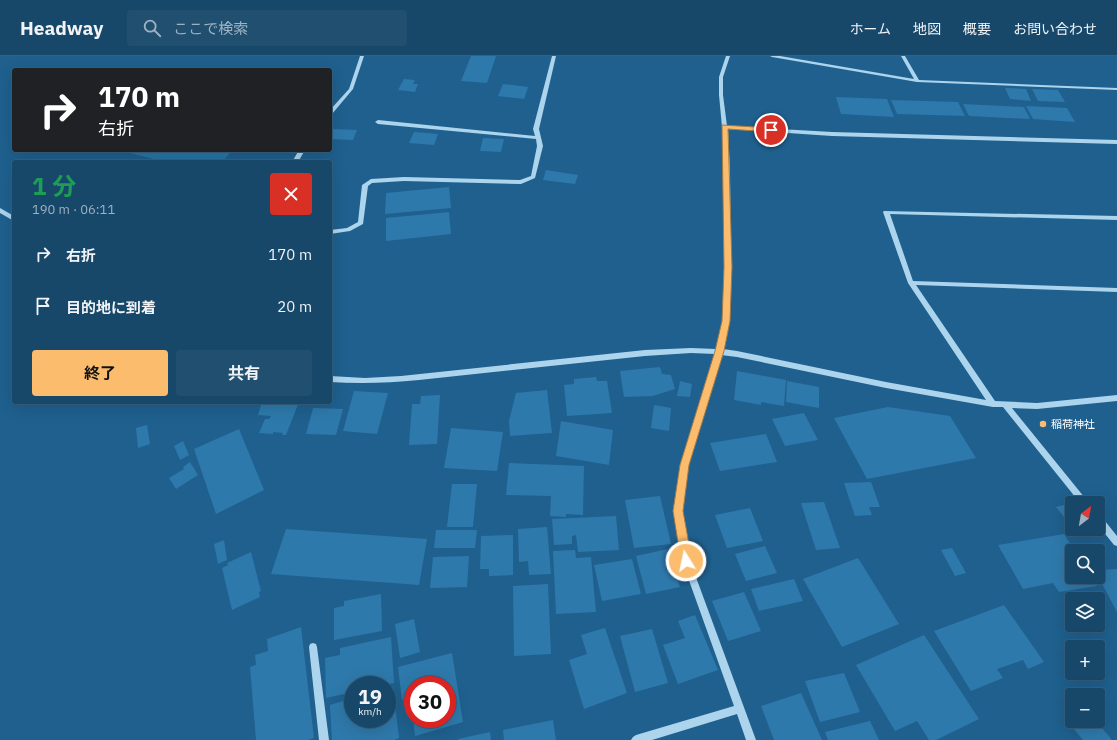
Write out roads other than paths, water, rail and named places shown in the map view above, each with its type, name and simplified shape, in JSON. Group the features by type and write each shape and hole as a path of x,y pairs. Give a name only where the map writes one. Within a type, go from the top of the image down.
{"street":[{"path":"332,111 351,90 362,56"},
{"path":"332,232 348,230 361,223 365,184 371,180 404,179 521,182 533,177 540,146 536,129 554,56"},
{"path":"728,56 721,76 721,95 725,127 728,267 726,321 719,351 684,465 678,511 686,561 751,740"},
{"path":"772,56 917,81 1117,89"},
{"path":"903,56 917,81"},
{"path":"378,122 538,138"},
{"path":"725,127 832,134 1117,142"},
{"path":"0,210 12,218"},
{"path":"993,404 911,283 886,212 1117,218"},
{"path":"911,283 1117,290"},
{"path":"332,379 381,381 641,353 689,350 719,351 917,391 993,404 1037,406 1117,398"},
{"path":"1005,405 1079,496"},
{"path":"1105,527 1117,542"},
{"path":"313,647 324,740"},
{"path":"636,740 740,709"}],"place":[{"name":"稲荷神社","path":"1043,424"}]}
